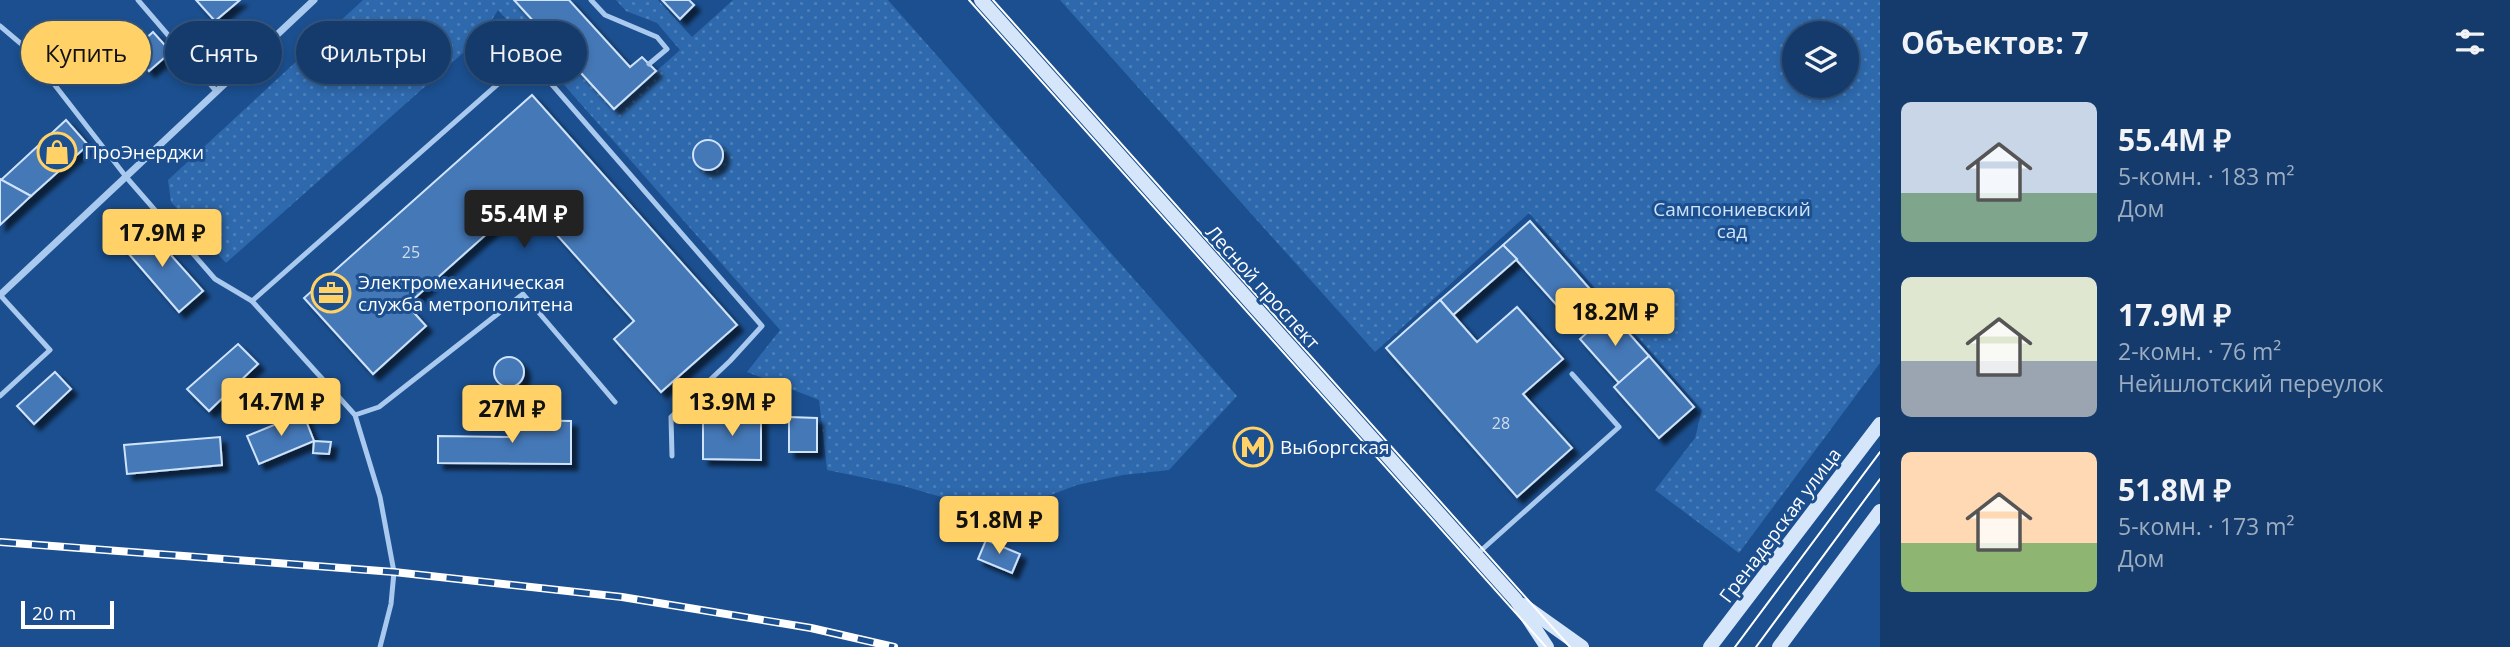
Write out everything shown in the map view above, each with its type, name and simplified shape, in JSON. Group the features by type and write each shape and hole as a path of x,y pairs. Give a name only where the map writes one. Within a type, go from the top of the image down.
{"main road":[{"name":"Лесной проспект","path":"981,0 1516,600 1546,647"},
{"name":"Гренадерская улица","path":"1710,647 1880,424"},
{"path":"1779,647 1880,511"},
{"name":"Лесной проспект","path":"1516,600 1582,647"}],"street":[{"path":"0,295 313,0"}],"lane":[{"path":"138,0 217,92"},
{"path":"591,0 605,15 657,37 667,49 649,64"},
{"path":"0,26 26,48 127,178 215,279 252,301 355,415 380,497 394,572 391,604 380,647"},
{"path":"252,301 516,68 528,66 541,72 762,326 730,361 671,417 672,456"},
{"path":"355,415 379,407 523,294 615,402"},
{"path":"0,295 50,350 0,396"},
{"path":"1476,555 1619,427 1572,374"}],"green space":[{"path":"363,0 514,0 533,21 508,21 498,10 491,21 465,21 465,51 451,63 451,21 340,21"},
{"path":"616,0 658,0 692,37 733,0 888,0 1237,396 1169,470 1123,475 1077,485 1000,514 900,485 827,470 819,400 747,372 780,330 563,84 587,84 587,80 614,109 680,50 657,23 626,11"},
{"name":"Сампсониевский сад","path":"1060,0 1880,0 1880,363 1739,553 1655,490 1695,438 1702,410 1529,213 1375,352"},
{"path":"296,62 296,84 428,84 226,263 171,202 168,180 272,84 282,84 282,75"}],"building":[{"path":"196,0 240,0 215,21"},
{"path":"514,0 569,0 630,67 642,57 656,71 614,109 587,80 587,21 533,21"},
{"path":"662,0 689,0 694,5 680,19"},
{"path":"153,32 165,45 165,57 151,69"},
{"path":"532,95 737,325 661,392 614,339 634,321 531,206 518,206 407,305 426,326 373,374 304,298"},
{"path":"66,120 88,145 31,196 1,180"},
{"path":"708,140 719,144 723,155 719,166 708,170 697,166 693,155 697,144"},
{"path":"0,179 31,196 0,225"},
{"path":"1530,221 1589,288 1562,311 1503,245"},
{"path":"145,226 203,291 179,312 122,246"},
{"path":"1503,245 1517,259 1453,315 1440,300"},
{"path":"1440,300 1477,342 1517,307 1563,359 1523,394 1572,448 1517,497 1386,348"},
{"path":"1610,312 1649,356 1619,383 1580,339"},
{"path":"238,344 258,364 209,411 187,389"},
{"path":"1649,356 1694,407 1659,438 1614,387"},
{"path":"509,357 515,358 523,366 523,378 515,386 509,387 503,386 495,378 494,372 495,366 503,358"},
{"path":"55,372 71,389 34,424 17,406"},
{"path":"303,413 314,441 259,464 247,436"},
{"path":"703,416 761,417 761,460 703,459"},
{"path":"789,417 817,418 817,452 789,452"},
{"path":"510,420 571,421 571,464 438,463 438,436 510,437"},
{"path":"220,437 222,465 127,474 124,445"},
{"path":"314,441 331,442 329,454 313,453"},
{"path":"986,540 1020,554 1012,573 978,559"}],"tram line":[{"path":"969,0 1546,647"},
{"path":"993,0 1570,647"},
{"path":"1735,647 1880,452"},
{"path":"1756,647 1880,479"}],"railway":[{"path":"0,542 394,572 622,597 811,628 894,647"}],"place":[{"name":"ПроЭнерджи","path":"57,152"},
{"name":"Электромеханическая служба метрополитена","path":"331,293"},
{"name":"Выборгская","path":"1253,447"}]}
